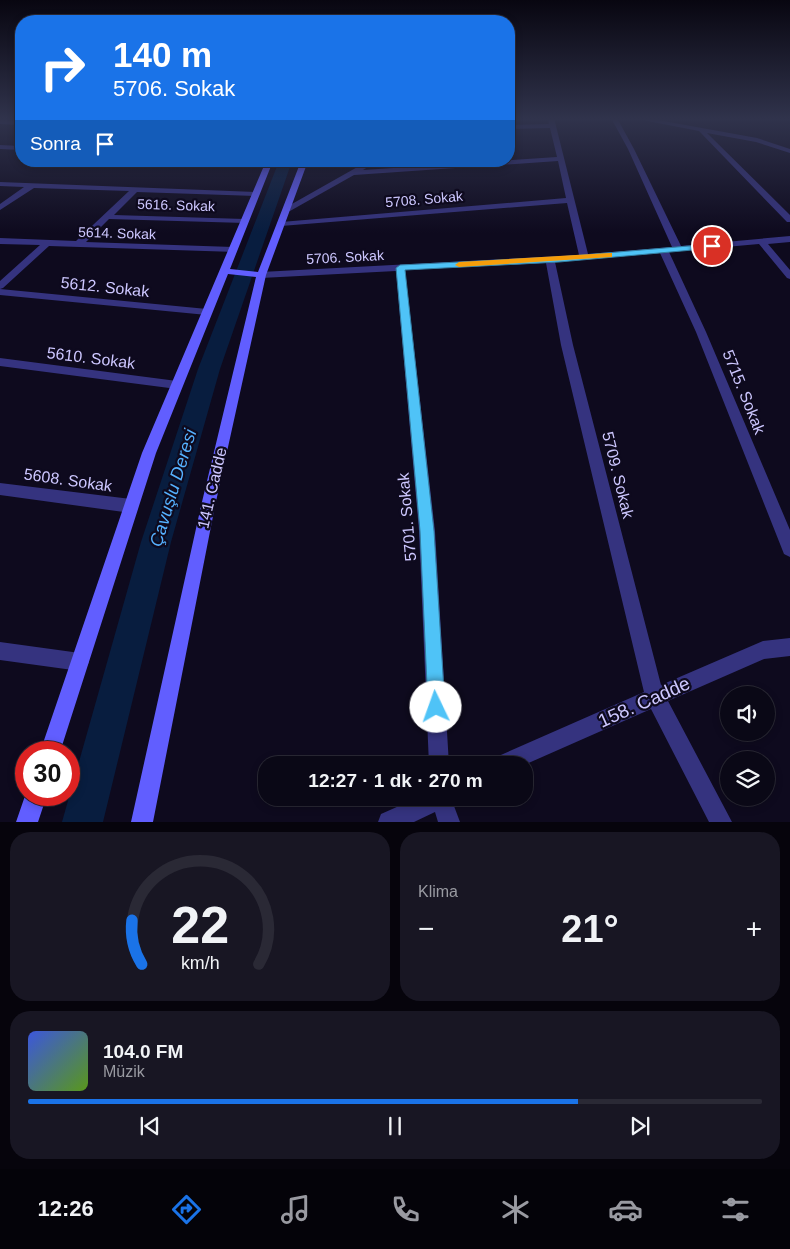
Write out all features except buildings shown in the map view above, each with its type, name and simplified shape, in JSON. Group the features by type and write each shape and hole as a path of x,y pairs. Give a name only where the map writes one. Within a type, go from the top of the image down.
{"street":[{"path":"634,156 678,249"},
{"path":"727,156 790,220"},
{"path":"515,161 560,158 584,257"},
{"path":"54,741 149,453 267,167"},
{"name":"141. Cadde","path":"142,822 208,506 260,275 303,167"},
{"path":"286,209 362,167"},
{"path":"351,173 435,167"},
{"path":"0,184 134,191 256,194"},
{"path":"0,208 31,186"},
{"path":"77,245 134,191"},
{"name":"5708. Sokak","path":"281,224 570,200"},
{"name":"5616. Sokak","path":"107,217 245,221"},
{"name":"5706. Sokak","path":"260,275 550,260 790,240"},
{"name":"5614. Sokak","path":"0,241 233,250"},
{"path":"762,242 790,276"},
{"path":"0,286 46,244"},
{"name":"5715. Sokak","path":"663,250 701,332 790,549"},
{"name":"5709. Sokak","path":"550,260 567,345 655,697 721,822"},
{"name":"5701. Sokak","path":"400,268 427,531 440,756"},
{"path":"225,271 260,275"},
{"name":"5612. Sokak","path":"0,292 207,312"},
{"name":"5610. Sokak","path":"0,362 177,385"},
{"name":"5608. Sokak","path":"0,489 131,506"},
{"name":"158. Cadde","path":"521,756 763,650 790,647"},
{"path":"0,651 80,662"},
{"path":"27,822 32,806"},
{"path":"389,822 423,806"},
{"path":"443,806 449,822"}],"waterway":[{"name":"Çavuşlu Deresi","path":"82,822 156,542 209,369 284,167"}],"slow traffic":[{"path":"459,265 609,255"}],"route":[{"path":"436,707 427,531 400,268 559,259 712,246"}]}
